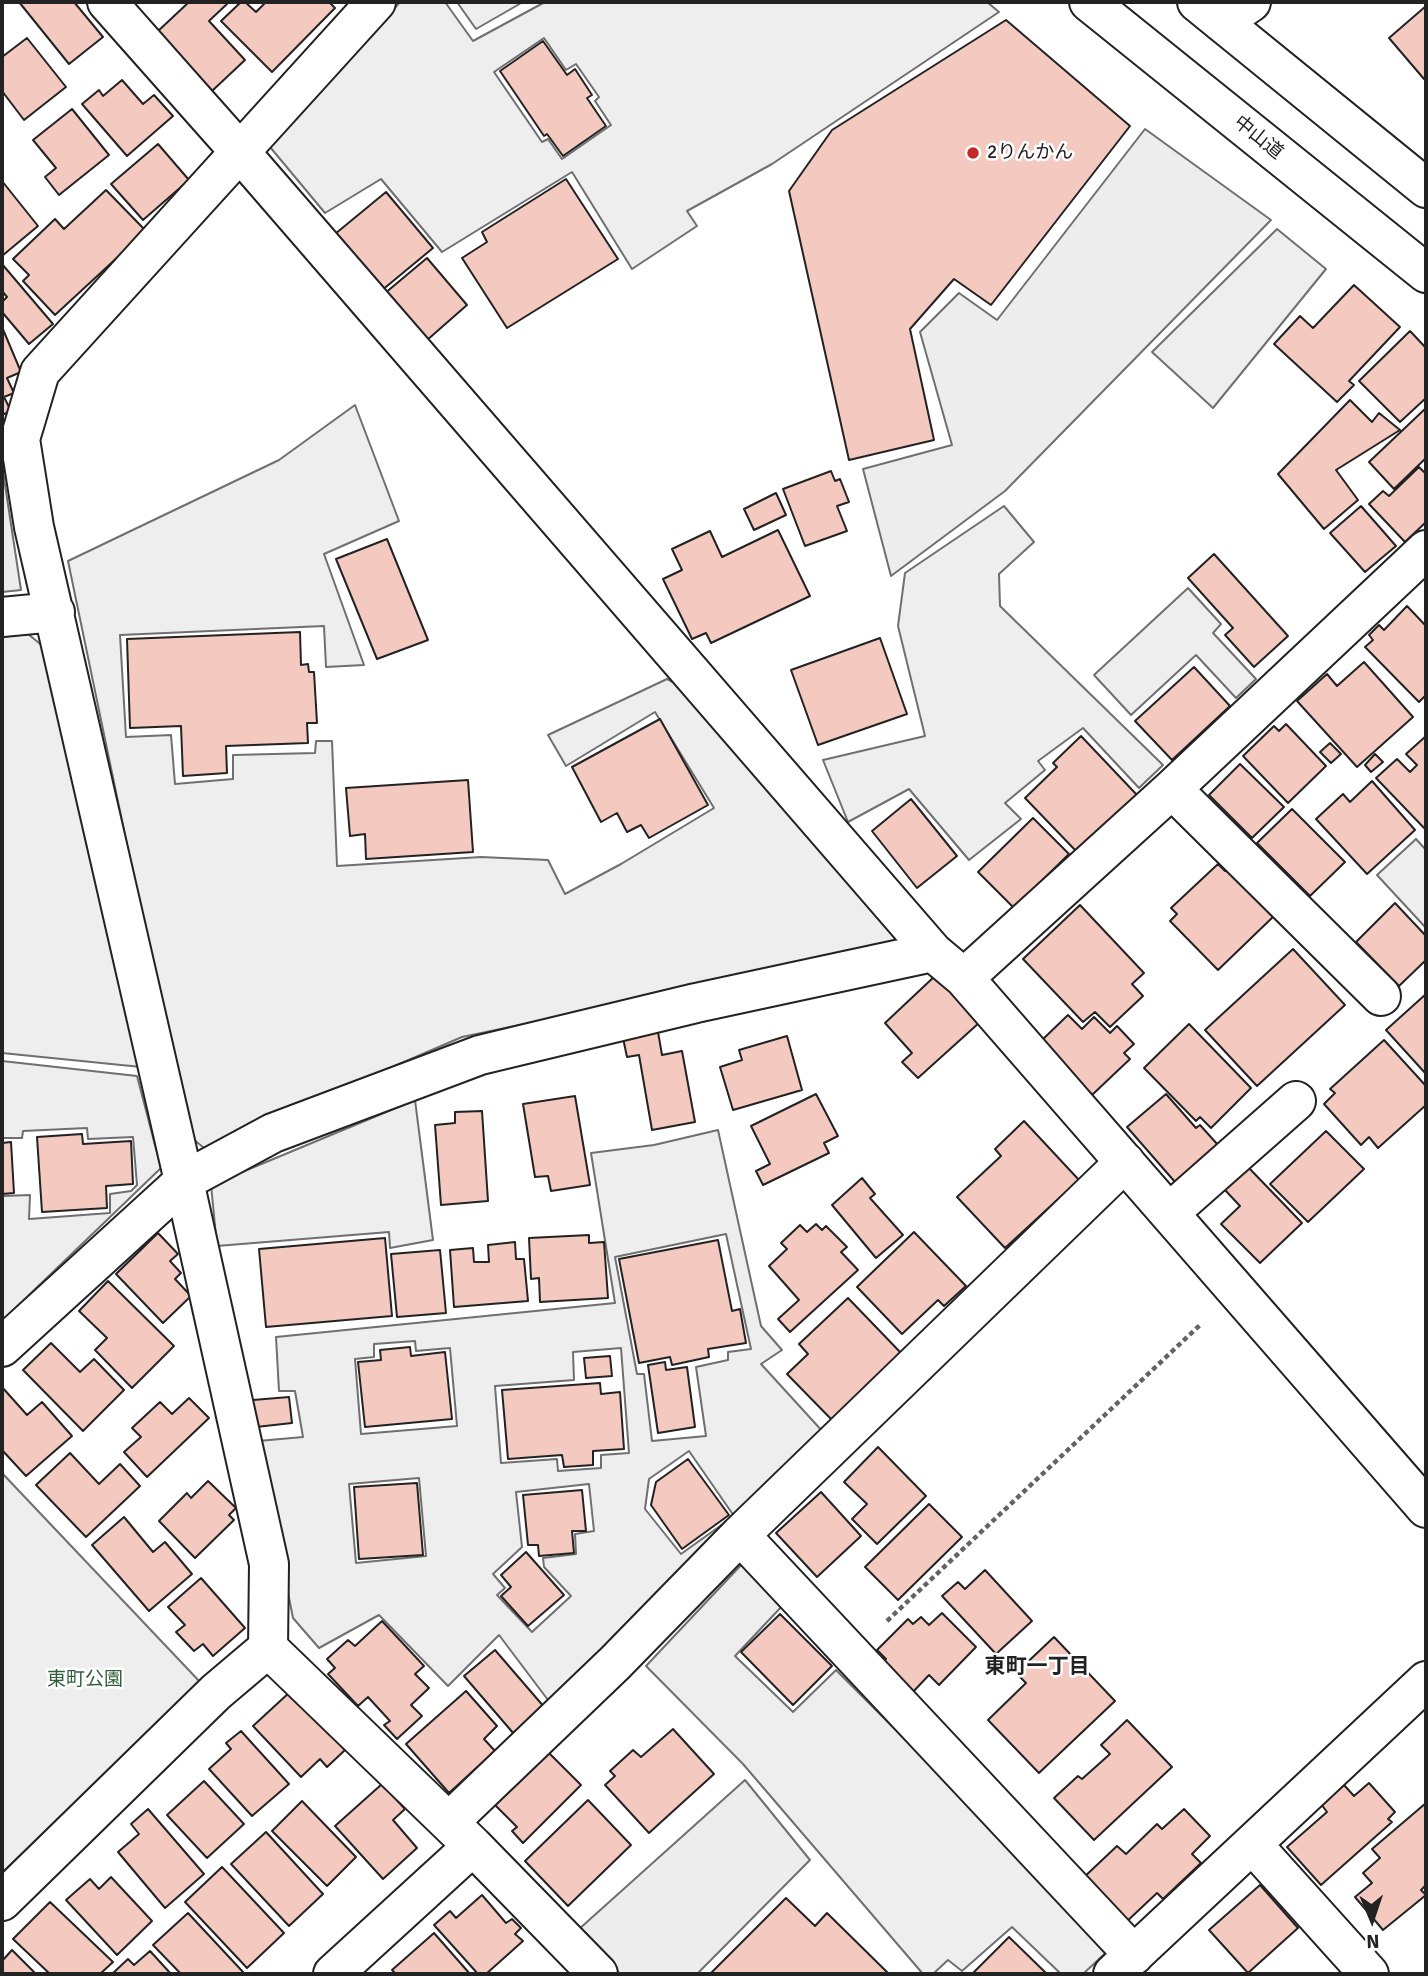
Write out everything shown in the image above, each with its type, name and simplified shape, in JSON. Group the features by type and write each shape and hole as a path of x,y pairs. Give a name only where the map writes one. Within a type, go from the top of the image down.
{"main road":[{"path":"107,2 933,952 964,978 1426,1508"},
{"path":"376,2 40,372 20,439 34,527 269,1564 268,1648 461,1834 597,1974"},
{"name":"中山道","path":"1089,2 1426,273"},
{"path":"1224,8 1426,188"},
{"path":"964,978 1421,565"},
{"path":"2,617 55,612"},
{"path":"1172,789 1381,996"},
{"path":"2,1347 184,1181 272,1133 480,1055 696,1003 933,952"},
{"path":"1169,1213 1296,1101"},
{"path":"333,1974 615,1663 740,1535 1125,1162"},
{"path":"740,1535 851,1655 1124,1964 1426,1681"},
{"path":"2,1901 216,1692 268,1648"},
{"path":"1252,1844 1369,1974"}],"path":[{"path":"851,1655 1237,1291"}],"green space":[{"path":"400,2 445,2 473,41 545,2 987,2 999,12 772,164 687,211 697,226 632,269 572,172 442,252 381,179 325,213 270,147","holes":["544,38 566,70 576,64 599,97 595,101 611,125 562,159 548,139 542,142 494,72"]},
{"path":"457,2 523,2 476,29"},
{"path":"1277,229 1326,269 1213,408 1152,352"},
{"path":"355,405 399,521 324,554 364,665 326,667 324,626 120,635 126,737 171,735 175,784 233,779 233,755 315,753 316,741 332,741 337,866 481,857 548,860 565,894 714,808 655,712 566,766 548,735 667,679 684,688 902,940 896,947 462,1037 204,1148 187,1134 68,561 279,460"},
{"path":"1004,506 1034,542 999,574 1000,606 1163,765 1139,788 1083,728 1038,761 1045,770 1005,803 1021,819 969,860 909,789 848,822 823,760 925,736 898,626 905,573"},
{"path":"1188,588 1221,624 1213,633 1256,679 1236,698 1196,655 1131,715 1094,675"},
{"path":"28,634 49,651 141,1067 2,1053 2,637"},
{"path":"1416,839 1426,850 1426,928 1377,875"},
{"path":"2,1061 137,1076 161,1168 2,1321 2,1196 30,1195 29,1219 110,1213 110,1194 131,1191 137,1185 133,1137 88,1139 87,1128 23,1131 22,1138 2,1138"},
{"path":"415,1100 433,1240 390,1248 389,1232 217,1246 211,1185"},
{"path":"718,1130 761,1326 782,1350 761,1364 824,1433 551,1704 499,1635 448,1686 379,1615 319,1648 293,1618 258,1441 303,1437 295,1391 279,1391 276,1337 615,1303 591,1153 654,1145","holes":["726,1234 751,1349 728,1352 728,1360 696,1367 706,1436 652,1441 644,1374 637,1374 615,1257","415,1341 416,1351 450,1348 457,1426 361,1434 355,1359 374,1357 374,1344","621,1348 629,1453 601,1455 601,1468 558,1471 557,1459 501,1463 495,1386 574,1380 573,1352","689,1451 734,1516 681,1554 645,1509 649,1479","419,1478 426,1556 356,1563 349,1484","589,1484 594,1531 575,1534 576,1554 543,1558 544,1567 571,1596 532,1632 497,1595 505,1588 493,1574 522,1547 516,1492"]},
{"name":"東町公園","path":"2,1473 201,1683 2,1873"},
{"path":"743,1563 784,1604 735,1656 793,1712 836,1670 1112,1947 1083,1974 1061,1974 1012,1927 962,1971 948,1960 933,1974 923,1974 743,1764 646,1666"}],"shaded area":[{"path":"1145,129 1271,220 1005,491 891,576 863,469 952,445 920,332 959,293 997,320"},
{"path":"2,465 21,590 2,592"},
{"path":"745,1780 810,1860 697,1974 620,1974 578,1930"}],"building":[{"path":"19,2 74,2 103,37 69,64"},
{"path":"189,2 227,4 209,21 245,60 212,91 157,32"},
{"path":"241,2 245,2 256,12 266,2 329,2 335,8 272,72 221,21"},
{"path":"1426,6 1426,77 1424,79 1389,38"},
{"path":"1006,20 1130,126 991,305 954,279 910,329 934,440 849,460 789,191 832,130"},
{"path":"27,38 66,87 24,120 2,91 2,57"},
{"path":"543,41 567,75 575,69 592,95 587,98 606,126 563,156 547,134 544,136 500,71"},
{"path":"122,80 143,104 154,95 173,116 127,156 82,104 99,90 103,96"},
{"path":"72,109 109,155 59,195 45,177 56,168 33,140"},
{"path":"158,144 189,180 143,220 111,184"},
{"path":"566,179 618,259 507,328 462,258 487,242 482,232"},
{"path":"2,181 38,226 2,256"},
{"path":"106,190 146,231 55,315 23,281 29,275 13,259 55,219 64,229"},
{"path":"386,192 433,248 381,291 335,234"},
{"path":"427,258 467,305 426,341 384,294"},
{"path":"2,264 53,324 29,344 2,312 2,302 7,297 2,291"},
{"path":"1354,285 1400,327 1349,381 1354,385 1337,402 1274,344 1300,316 1313,328"},
{"path":"2,327 21,372 7,378 14,393 4,397 11,411 2,415"},
{"path":"1410,331 1426,348 1426,398 1400,422 1359,381"},
{"path":"1350,400 1372,422 1379,413 1400,430 1336,470 1358,500 1324,529 1278,474"},
{"path":"1426,408 1426,458 1394,489 1369,462"},
{"path":"1419,467 1426,474 1426,522 1405,542 1369,504 1383,491 1389,496"},
{"path":"831,471 835,481 840,479 849,502 837,506 847,531 805,546 783,489"},
{"path":"776,493 786,515 754,530 744,509"},
{"path":"1361,506 1396,546 1365,572 1330,533"},
{"path":"778,530 810,596 711,643 706,633 692,639 663,579 682,570 672,549 710,531 722,557"},
{"path":"387,539 428,640 377,659 336,559"},
{"path":"1214,554 1288,636 1254,667 1225,635 1233,628 1188,578"},
{"path":"1407,606 1426,626 1426,695 1419,702 1365,647 1373,640 1369,635 1379,625 1384,630"},
{"path":"300,632 301,665 308,664 309,672 314,672 317,723 307,723 308,743 226,746 227,773 183,776 181,726 130,728 127,639"},
{"path":"880,638 907,714 818,745 791,670"},
{"path":"1364,662 1413,717 1357,767 1297,701 1327,674 1337,686"},
{"path":"1194,667 1230,706 1172,760 1135,721"},
{"path":"660,719 708,805 649,838 641,825 627,832 617,813 601,822 572,767"},
{"path":"1286,724 1326,766 1288,803 1243,756 1274,726 1279,731"},
{"path":"1081,736 1137,795 1076,851 1025,798 1057,767 1053,763"},
{"path":"1426,736 1426,830 1376,778 1397,759 1410,772 1417,765 1406,754"},
{"path":"1330,743 1341,754 1331,763 1320,752"},
{"path":"1375,754 1383,762 1371,772 1365,765"},
{"path":"1240,764 1284,807 1252,838 1209,795"},
{"path":"468,780 473,852 366,859 365,834 350,836 346,788"},
{"path":"1372,781 1415,830 1367,874 1316,819 1343,794 1350,802"},
{"path":"911,799 957,856 917,888 872,831"},
{"path":"1292,809 1345,862 1310,896 1257,843"},
{"path":"1033,818 1069,854 1014,908 978,872"},
{"path":"1218,864 1225,871 1229,867 1275,915 1218,970 1170,921 1177,914 1171,908"},
{"path":"1395,903 1426,936 1426,960 1399,986 1356,942"},
{"path":"1080,905 1144,973 1132,984 1143,996 1110,1027 1095,1012 1083,1022 1023,959"},
{"path":"1293,949 1345,1005 1257,1086 1205,1030"},
{"path":"936,975 980,1022 918,1078 902,1062 912,1053 885,1023"},
{"path":"1426,994 1426,1074 1386,1030"},
{"path":"1068,1015 1082,1029 1094,1017 1110,1033 1117,1026 1134,1044 1124,1053 1130,1059 1092,1095 1041,1041"},
{"path":"1189,1024 1251,1088 1211,1128 1200,1117 1196,1121 1144,1068"},
{"path":"658,1032 662,1055 682,1051 695,1122 652,1130 639,1055 627,1057 623,1038"},
{"path":"787,1036 802,1090 733,1110 720,1067 742,1060 739,1050"},
{"path":"1384,1040 1426,1086 1426,1105 1378,1148 1369,1137 1361,1145 1324,1104 1335,1093 1330,1089"},
{"path":"816,1094 838,1136 824,1143 829,1153 763,1185 756,1171 770,1164 751,1126"},
{"path":"1166,1094 1196,1128 1200,1125 1218,1145 1175,1182 1127,1127"},
{"path":"575,1096 590,1185 551,1191 548,1176 535,1177 523,1104"},
{"path":"482,1111 488,1201 441,1205 435,1125 455,1123 455,1112"},
{"path":"1024,1121 1079,1180 1005,1248 957,1197 1001,1156 995,1149"},
{"path":"1326,1131 1364,1169 1308,1222 1270,1184"},
{"path":"82,1134 83,1144 131,1141 133,1184 106,1186 107,1208 42,1212 37,1137"},
{"path":"11,1142 14,1193 2,1194 2,1143"},
{"path":"1248,1167 1302,1223 1260,1263 1221,1224 1240,1206 1225,1190"},
{"path":"862,1178 875,1194 870,1198 903,1235 876,1258 832,1205"},
{"path":"816,1224 822,1230 826,1226 847,1247 841,1252 858,1270 790,1332 778,1319 799,1300 769,1266 787,1249 781,1243 800,1225 807,1232"},
{"path":"914,1232 966,1286 944,1306 938,1300 902,1334 857,1287"},
{"path":"158,1233 178,1254 170,1261 181,1273 175,1279 191,1296 163,1323 116,1274"},
{"path":"589,1235 589,1243 604,1242 608,1298 540,1302 539,1278 531,1279 529,1238"},
{"path":"385,1238 392,1316 266,1327 259,1249"},
{"path":"718,1240 732,1311 740,1309 746,1343 708,1349 709,1357 672,1365 670,1357 639,1363 619,1259"},
{"path":"515,1242 516,1259 524,1259 528,1301 454,1307 450,1250 473,1248 474,1262 489,1262 488,1245"},
{"path":"440,1250 446,1313 397,1317 391,1254"},
{"path":"108,1281 174,1346 132,1388 95,1350 107,1338 79,1311"},
{"path":"848,1298 901,1353 832,1420 787,1374 808,1354 799,1344"},
{"path":"51,1343 80,1372 94,1359 124,1390 83,1431 23,1370"},
{"path":"410,1347 411,1356 445,1352 452,1419 365,1427 358,1362 381,1360 380,1350"},
{"path":"610,1356 612,1376 586,1378 584,1358"},
{"path":"665,1362 666,1370 687,1367 695,1427 658,1433 648,1365"},
{"path":"600,1383 601,1394 620,1392 624,1449 593,1451 593,1465 564,1467 562,1455 508,1459 502,1390"},
{"path":"2,1387 27,1415 42,1402 72,1436 26,1476 2,1450"},
{"path":"289,1397 292,1423 256,1427 253,1400"},
{"path":"189,1398 209,1418 147,1477 124,1452 141,1437 132,1428 160,1402 172,1414"},
{"path":"878,1447 926,1496 877,1544 852,1519 867,1504 844,1482"},
{"path":"70,1453 99,1484 120,1464 140,1486 86,1537 36,1485"},
{"path":"688,1459 729,1515 682,1549 651,1505 656,1482"},
{"path":"208,1481 236,1508 229,1515 234,1520 195,1558 159,1521 187,1493 191,1498"},
{"path":"417,1483 423,1555 359,1559 354,1487"},
{"path":"582,1490 586,1531 572,1531 574,1553 539,1556 538,1545 528,1545 523,1495"},
{"path":"821,1492 861,1536 817,1577 776,1533"},
{"path":"929,1504 962,1537 898,1600 865,1567"},
{"path":"124,1517 153,1552 165,1542 192,1574 149,1611 92,1545"},
{"path":"526,1552 564,1595 528,1626 501,1596 511,1587 501,1575"},
{"path":"985,1570 1032,1621 996,1654 942,1596 958,1582 965,1589"},
{"path":"201,1578 245,1628 213,1656 203,1644 194,1651 176,1632 185,1625 168,1607"},
{"path":"942,1613 976,1647 939,1685 929,1675 912,1693 882,1663 886,1659 877,1650 908,1619 913,1624 921,1617 929,1625"},
{"path":"780,1614 832,1666 793,1705 741,1652"},
{"path":"382,1621 424,1666 415,1674 429,1688 411,1705 422,1716 397,1739 384,1725 390,1721 368,1697 358,1706 328,1674 335,1668 327,1659 348,1640 355,1646"},
{"path":"1054,1637 1115,1701 1039,1773 988,1720 1026,1683 1016,1673"},
{"path":"495,1650 545,1708 514,1734 464,1676"},
{"path":"291,1691 345,1750 327,1767 320,1759 301,1777 253,1726"},
{"path":"466,1691 497,1726 484,1739 495,1751 449,1793 406,1744"},
{"path":"1127,1720 1172,1767 1094,1840 1054,1798 1078,1776 1082,1779 1110,1754 1101,1745"},
{"path":"673,1729 714,1774 649,1833 605,1785 615,1776 610,1771 633,1750 641,1757"},
{"path":"241,1731 289,1784 252,1816 209,1769 231,1749 226,1743"},
{"path":"545,1749 581,1785 523,1843 512,1831 517,1827 492,1802"},
{"path":"204,1781 244,1824 207,1858 167,1815"},
{"path":"1369,1783 1395,1812 1388,1819 1392,1822 1321,1885 1287,1847 1327,1812 1321,1804 1344,1785 1354,1796"},
{"path":"382,1784 405,1809 393,1820 417,1848 383,1879 335,1826"},
{"path":"588,1800 631,1845 568,1906 525,1861"},
{"path":"302,1801 356,1857 327,1886 272,1831"},
{"path":"1426,1803 1426,1885 1421,1890 1426,1895 1383,1930 1355,1897 1372,1883 1363,1873 1380,1858 1372,1849"},
{"path":"148,1809 204,1874 165,1908 118,1852 139,1834 131,1824"},
{"path":"1184,1809 1210,1836 1192,1854 1201,1863 1163,1899 1157,1893 1123,1925 1081,1880 1117,1846 1126,1854 1157,1824 1162,1829"},
{"path":"266,1832 323,1894 289,1926 231,1864"},
{"path":"222,1867 284,1933 247,1968 185,1902"},
{"path":"111,1877 152,1921 117,1955 66,1900 90,1879 99,1889"},
{"path":"1260,1885 1298,1928 1248,1973 1209,1930"},
{"path":"482,1895 506,1923 512,1919 521,1928 515,1934 523,1941 486,1974 478,1974 434,1925 450,1911 456,1918"},
{"path":"786,1898 815,1926 827,1913 889,1974 710,1974"},
{"path":"50,1902 113,1962 100,1974 50,1974 13,1939"},
{"path":"188,1913 243,1972 181,1974 153,1945"},
{"path":"434,1933 470,1974 396,1974 392,1970"},
{"path":"1009,1937 1047,1974 972,1974"},
{"path":"12,1950 36,1974 2,1974 2,1961"},
{"path":"150,1951 171,1974 112,1974 128,1959 134,1965"}],"place":[{"name":"2りんかん","path":"973,153"}],"district":[{"name":"東町一丁目","path":"1037,1667"}]}
